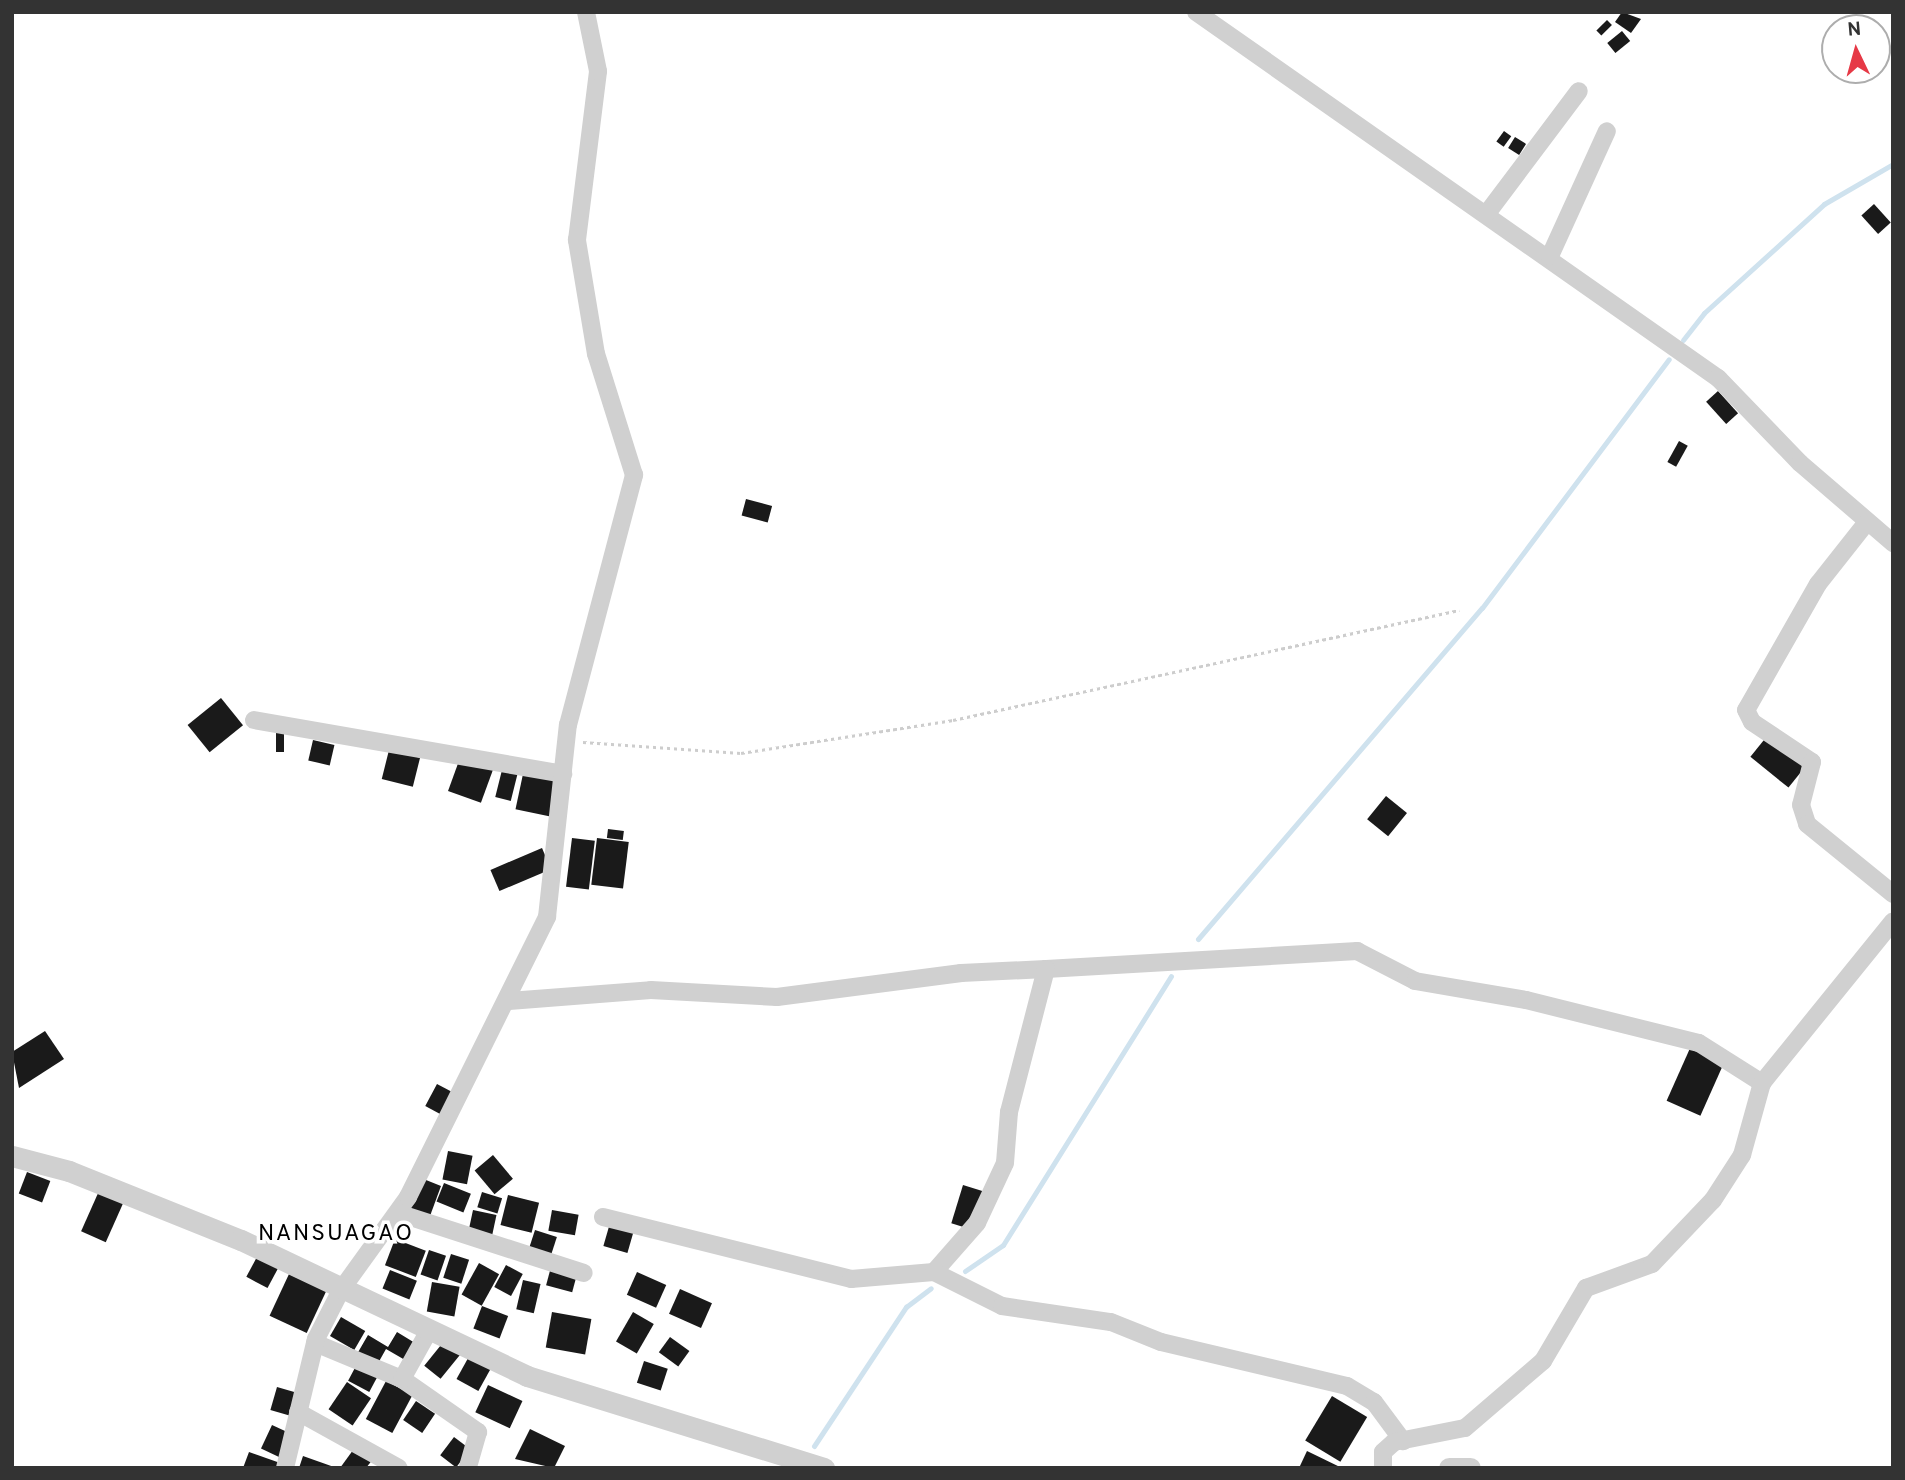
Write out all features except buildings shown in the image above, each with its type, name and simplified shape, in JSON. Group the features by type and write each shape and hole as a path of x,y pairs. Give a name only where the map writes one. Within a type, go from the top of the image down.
{"street":[{"path":"285,1468 315,1343 341,1290 398,1213 509,1001 547,917 565,753 634,475 596,354 577,240 598,71 586,12"},
{"path":"1196,12 1488,212 1718,378 1867,522 1893,542"},
{"path":"1488,212 1579,91"},
{"path":"1550,256 1607,131"},
{"path":"1867,522 1818,584 1746,710 1752,722 1812,762 1801,806 1807,824 1893,894"},
{"path":"254,720 563,774"},
{"path":"1383,1468 1382,1452 1403,1441 1465,1428 1542,1361 1587,1288 1652,1264 1735,1170 1762,1083 1893,921"},
{"path":"509,1001 651,990 777,997 961,973 1357,951 1415,981 1526,1000 1699,1043 1762,1083"},
{"path":"934,1272 977,1223 1006,1163 1009,1112 1046,970"},
{"path":"12,1156 69,1171 241,1240 428,1332 527,1376 824,1468"},
{"path":"398,1213 584,1273"},
{"path":"603,1217 851,1279 934,1272 1002,1306 1111,1322 1161,1342 1347,1386 1374,1402 1403,1441"},
{"path":"402,1379 428,1332"},
{"path":"315,1343 402,1379 478,1432 468,1468"},
{"path":"298,1412 399,1468"},
{"path":"1449,1468 1470,1468"}],"path":[{"path":"565,753 586,739 741,753 953,720 1459,610"}],"waterway":[{"path":"1683,340 1704,313 1824,204 1893,164"},
{"path":"1198,939 1482,608 1669,359"},
{"path":"965,1271 1003,1245 1171,976"},
{"path":"814,1446 906,1307 931,1288"}],"district":[{"name":"NANSUAGAO","path":"336,1235"}]}
